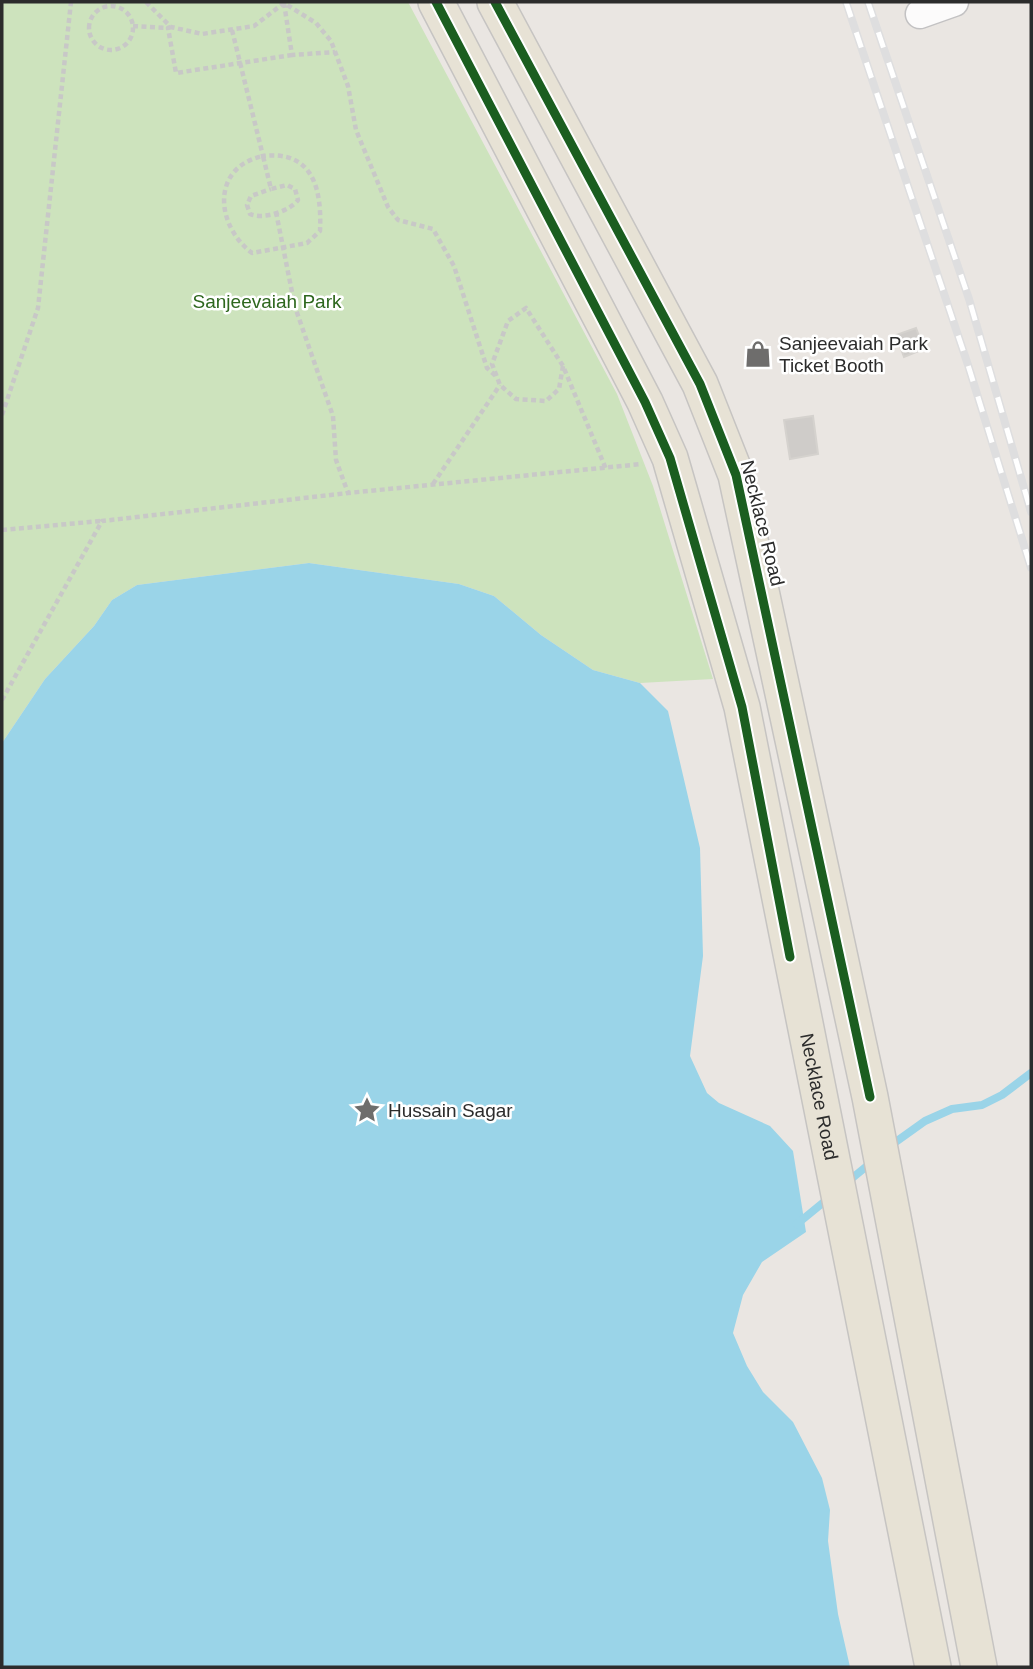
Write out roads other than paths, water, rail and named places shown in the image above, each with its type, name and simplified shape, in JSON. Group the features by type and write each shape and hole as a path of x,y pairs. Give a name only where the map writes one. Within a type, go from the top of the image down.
{"main road":[{"name":"Necklace Road","path":"436,2 645,402 670,458 741,707 853,1256 933,1667"},
{"name":"Necklace Road","path":"495,2 700,384 736,475 870,1097 979,1667"},
{"path":"670,458 723,443"}],"street":[{"path":"919,14 954,2"}],"water":[{"name":"Hussain Sagar","path":"309,563 459,584 494,596 541,635 593,670 640,683 668,711 700,848 703,956 690,1056 707,1093 719,1103 770,1126 793,1151 806,1232 762,1262 743,1295 733,1333 747,1366 763,1392 793,1422 822,1478 830,1510 828,1541 838,1614 850,1667 2,1667 2,743 45,679 94,626 112,600 137,585"}],"waterway":[{"path":"890,1146 925,1121 952,1109 982,1105 1002,1095 1031,1073"},
{"path":"845,1184 873,1161"},
{"path":"797,1224 830,1197"}],"railway":[{"path":"846,2 968,365 1031,568"},
{"path":"868,2 969,299 1031,512"}],"place":[{"name":"Sanjeevaiah Park Ticket Booth","path":"758,354"},
{"name":"Hussain Sagar","path":"367,1110"}],"park label":[{"name":"Sanjeevaiah Park","path":"267,301"}]}
